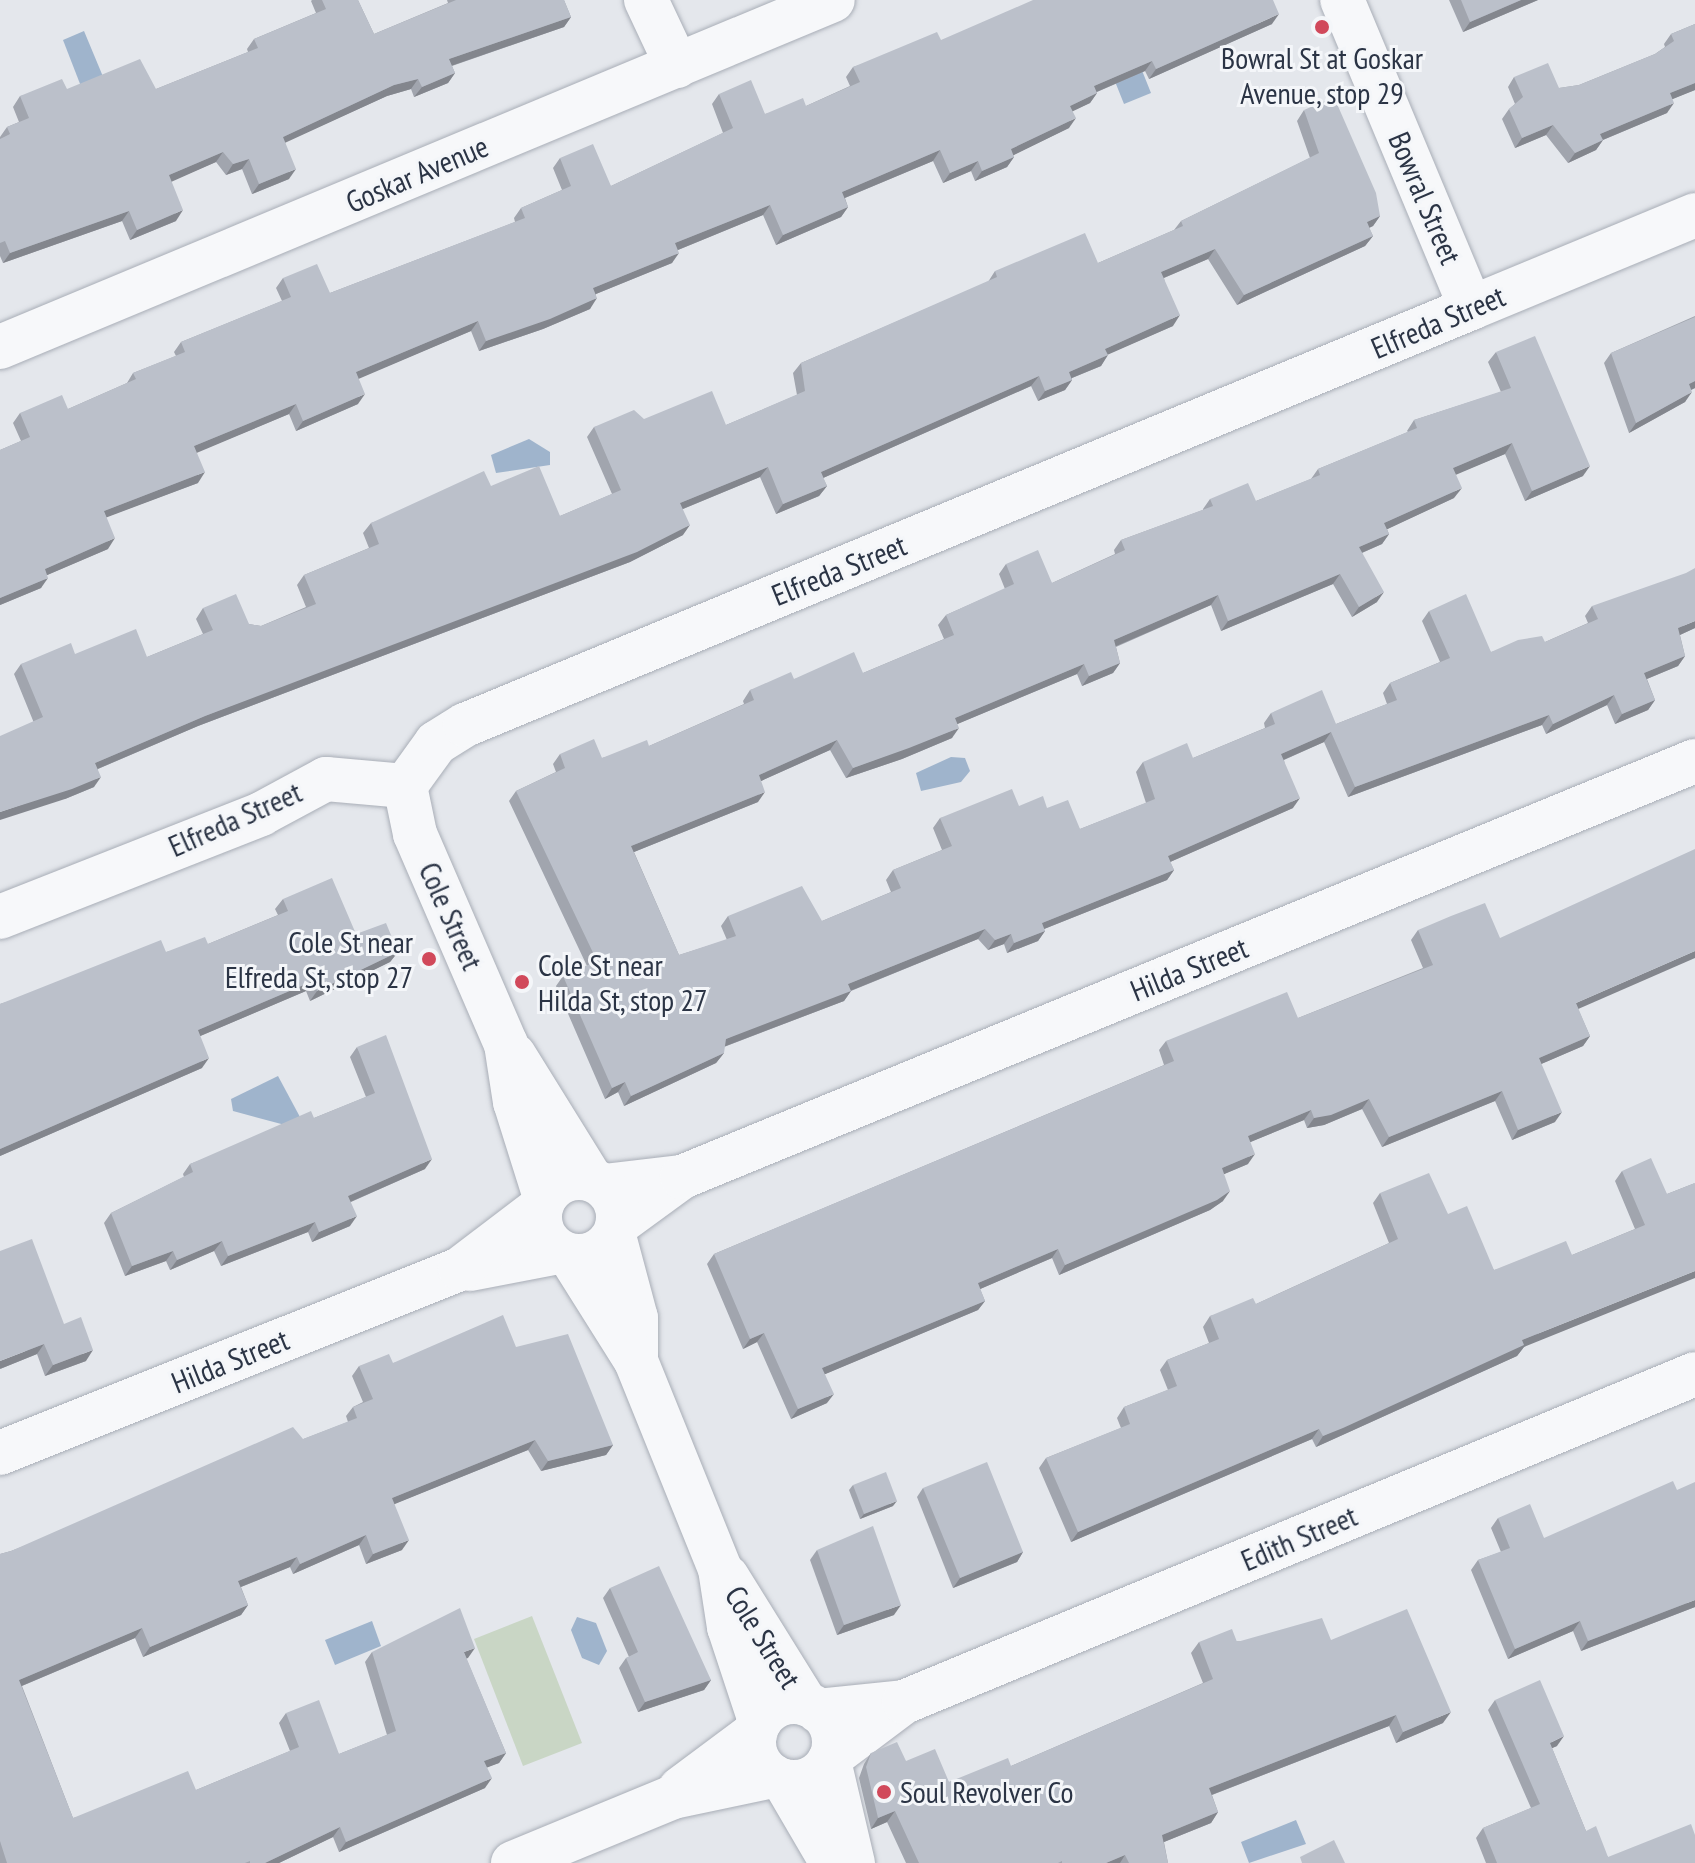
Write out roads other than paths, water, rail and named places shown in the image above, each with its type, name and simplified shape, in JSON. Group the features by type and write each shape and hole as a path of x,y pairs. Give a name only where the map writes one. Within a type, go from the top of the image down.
{"street":[{"path":"646,0 677,66"},
{"name":"Goskar Avenue","path":"0,347 833,0"},
{"name":"Bowral Street","path":"1342,0 1471,308"},
{"name":"Elfreda Street","path":"0,917 261,814 326,779 405,786 436,743 465,725 1695,215"},
{"name":"Hilda Street","path":"607,1206 1695,761"},
{"name":"Cole Street","path":"405,786 415,834 506,1044 607,1206 636,1318 636,1361"},
{"name":"Cole Street","path":"506,1044 515,1102 543,1202"},
{"path":"564,1181 607,1206 595,1254 564,1254 542,1232 543,1202 564,1181"},
{"name":"Hilda Street","path":"0,1453 460,1269 543,1202"},
{"name":"Cole Street","path":"564,1254 636,1361 720,1569 812,1708"},
{"name":"Hilda Street","path":"460,1269 489,1270 564,1254"},
{"name":"Edith Street","path":"830,1758 904,1702 1695,1374"},
{"name":"Cole Street","path":"720,1569 729,1627 758,1727"},
{"name":"Edith Street","path":"812,1708 904,1702"},
{"path":"673,1797 779,1706 812,1708 832,1734 830,1758 853,1863"},
{"path":"758,1727 756,1758 778,1779 832,1863"},
{"path":"513,1863 673,1797 778,1779 808,1779 830,1758"}],"water":[{"path":"84,31 104,79 82,89 63,40"},
{"path":"1131,43 1151,93 1124,104 1104,54"},
{"path":"529,439 550,452 550,465 496,473 491,455"},
{"path":"951,757 965,758 970,771 961,782 921,791 916,773"},
{"path":"278,1076 300,1117 285,1125 233,1111 231,1099"},
{"path":"577,1617 596,1623 607,1651 599,1665 582,1658 571,1630"},
{"path":"372,1621 381,1646 335,1665 325,1640"},
{"path":"1296,1820 1306,1844 1249,1863 1241,1842"}],"place":[{"name":"Bowral St at Goskar Avenue, stop 29","path":"1322,27"},
{"name":"Cole St near Elfreda St, stop 27","path":"429,959"},
{"name":"Cole St near Hilda St, stop 27","path":"522,982"},
{"name":"Soul Revolver Co","path":"884,1792"}]}
